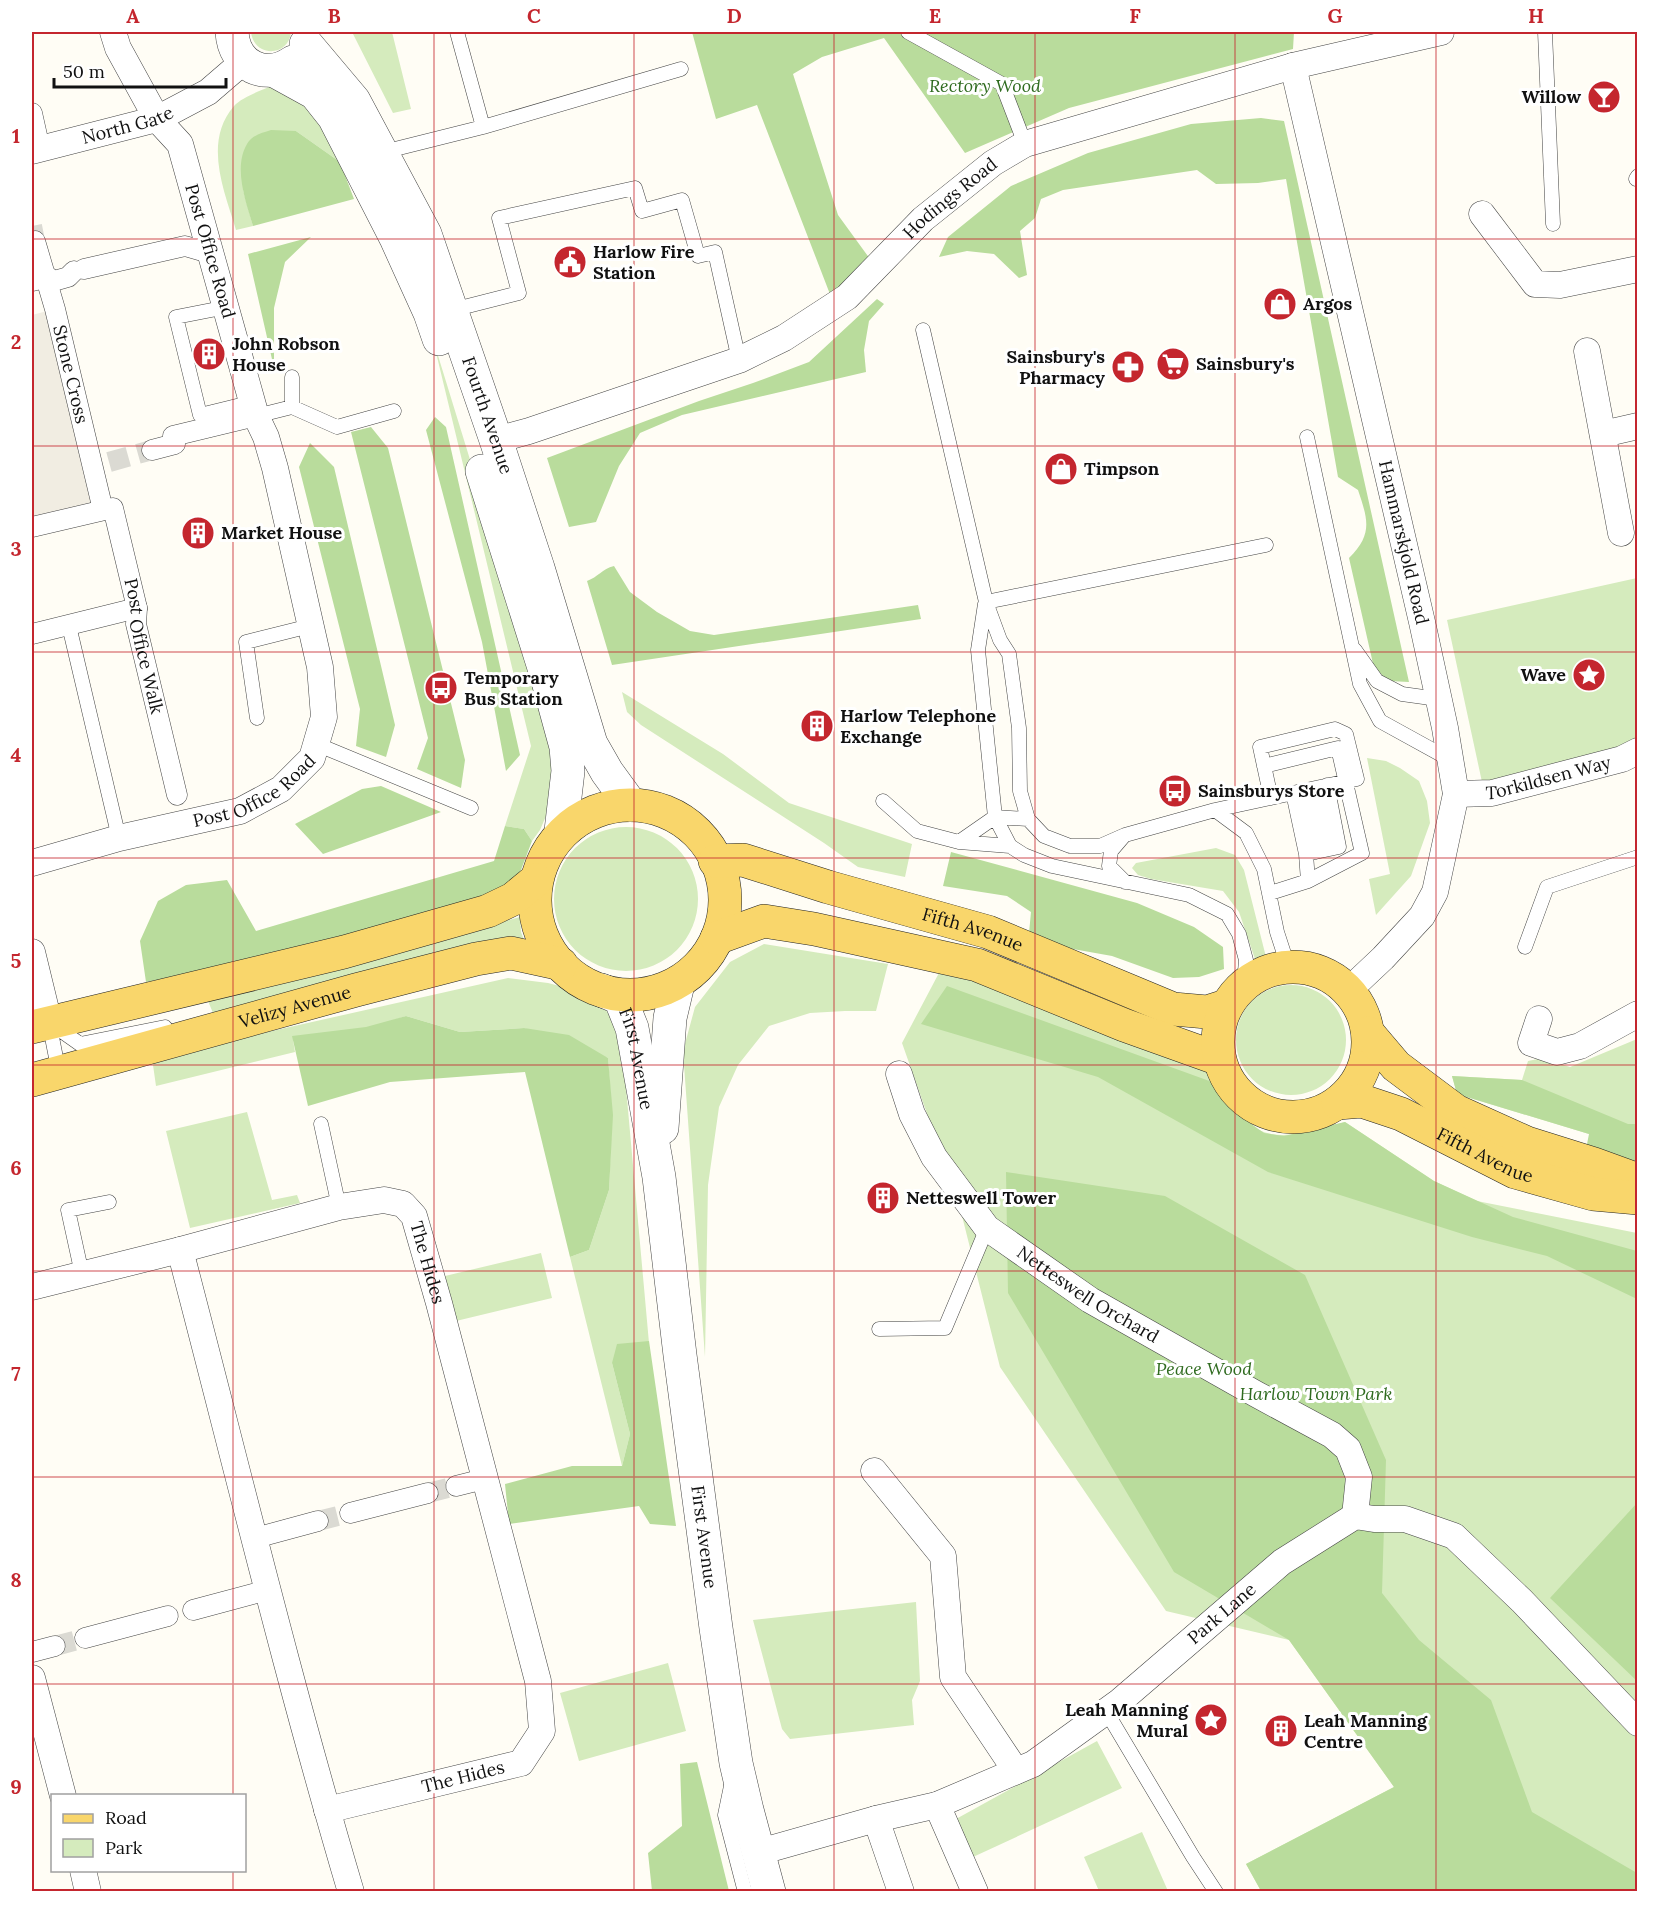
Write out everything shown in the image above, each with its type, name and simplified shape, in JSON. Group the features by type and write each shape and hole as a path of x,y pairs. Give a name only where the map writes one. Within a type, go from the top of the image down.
{"main road":[{"path":"616,805 632,805 664,811 682,820 704,840 715,861 724,891 723,918 717,938 705,958 678,984 653,992 625,995 601,990 579,980 561,964 546,944 537,918 536,880 543,861 561,831 579,819 601,809 616,805"},
{"name":"Fifth Avenue","path":"715,861 742,860 988,932 1173,1009 1207,1012 1235,995"},
{"path":"40,1025 344,952 488,912 513,899 536,880"},
{"name":"Fifth Avenue","path":"717,938 764,921 814,929 977,965 1124,1025 1219,1059"},
{"name":"Velizy Avenue","path":"45,1076 476,959 511,952 561,964"},
{"path":"1288,966 1303,966 1335,978 1349,990 1362,1010 1368,1033 1368,1053 1363,1072 1353,1089 1338,1102 1316,1114 1291,1118 1267,1113 1245,1101 1229,1082 1219,1059 1217,1041 1220,1023 1235,995 1265,971 1288,966"},
{"name":"Fifth Avenue","path":"1368,1033 1396,1066 1456,1111 1527,1143 1638,1180"},
{"name":"Fifth Avenue","path":"1338,1102 1362,1101 1401,1114 1515,1172 1593,1194 1638,1198"}],"street":[{"name":"Post Office Road","path":"32,863 119,838 240,811 280,789 312,758 324,717 320,668 275,468 255,409 180,144 157,119 118,48 113,32"},
{"path":"232,32 237,52 244,62"},
{"name":"Hodings Road","path":"496,440 739,360 784,338 847,297 923,219 993,163 1025,144 1293,66 1412,35 1441,32"},
{"path":"275,71 294,62 301,54 306,38"},
{"name":"Fourth Avenue","path":"306,38 354,100 424,234 452,310 538,568 591,744 607,772 632,805"},
{"name":"North Gate","path":"36,150 157,119 208,92 244,62"},
{"name":"Fourth Avenue","path":"244,62 253,68 275,71 315,93 334,117 396,238 430,313 471,433 540,651 566,747 568,771 561,831"},
{"name":"Hammarskjold Road","path":"1293,66 1438,699 1456,794 1435,892 1422,916 1349,990"},
{"path":"32,113 36,150"},
{"path":"1482,214 1535,284 1560,285 1638,269"},
{"name":"Stone Cross","path":"35,241 55,309 103,510"},
{"path":"84,269 185,246 209,252"},
{"path":"1587,351 1621,532"},
{"path":"152,450 175,444 173,436 255,409"},
{"path":"1603,434 1638,426"},
{"name":"Post Office Walk","path":"103,510 113,508 136,608 136,624 177,795"},
{"path":"32,527 103,510"},
{"path":"32,634 136,608"},
{"name":"Torkildsen Way","path":"1456,794 1492,793 1623,759 1638,751"},
{"path":"32,952 40,1025"},
{"name":"First Avenue","path":"659,1177 670,1018 678,984"},
{"name":"First Avenue","path":"601,990 620,998 632,1028 659,1177 680,1355 736,1763 769,1892"},
{"path":"1539,1018 1531,1043 1557,1052 1580,1046 1638,1014"},
{"name":"Netteswell Orchard","path":"899,1074 912,1114 934,1157 987,1228 1090,1300 1332,1435 1348,1449 1359,1477 1355,1515"},
{"name":"The Hides","path":"32,1287 339,1207 384,1200 403,1204 414,1216 538,1681 542,1731 521,1763 327,1810"},
{"path":"180,1250 268,1590 351,1892"},
{"path":"874,1471 943,1556 953,1677 1016,1772"},
{"path":"456,1486 484,1479"},
{"path":"350,1513 428,1493"},
{"path":"1355,1515 1374,1519 1405,1519 1454,1536 1522,1601 1638,1723"},
{"name":"Park Lane","path":"759,1852 876,1819 937,1805 1033,1764 1119,1702 1282,1562 1355,1515"},
{"path":"255,1538 318,1521"},
{"path":"193,1610 268,1590"},
{"path":"85,1638 168,1616"},
{"path":"32,1652 55,1646"},
{"path":"32,1678 62,1794"},
{"path":"937,1805 975,1892"},
{"path":"876,1819 901,1892"},
{"path":"83,1872 88,1892"}],"lane":[{"path":"457,32 483,127"},
{"path":"908,32 1002,84 1025,144"},
{"path":"1545,32 1553,224"},
{"path":"383,152 483,127 681,69"},
{"path":"452,310 519,293 499,218 635,188 642,211 682,200 698,256 715,252 739,360"},
{"path":"226,308 176,317 200,415 292,407 337,427 394,411"},
{"path":"923,330 986,602 1000,640 1009,654 1019,728 1020,792 1029,819 1044,836 1070,846 1100,846 1125,835 1215,810 1352,780"},
{"path":"291,377 292,407"},
{"path":"1307,438 1360,684 1380,721 1449,759"},
{"path":"986,602 1266,544"},
{"path":"986,602 978,650 995,817 1010,846"},
{"path":"257,718 246,642 310,626"},
{"path":"70,630 119,838"},
{"path":"1351,644 1377,681 1402,694 1438,699"},
{"path":"1270,893 1308,881 1362,853 1346,734 1335,729 1260,747 1271,798"},
{"path":"316,744 471,808"},
{"path":"1264,766 1338,748 1352,780"},
{"path":"1308,881 1316,852 1309,789"},
{"path":"1309,789 1316,852"},
{"path":"883,801 917,831 959,842 1010,846 1024,855 1052,866 1190,896 1227,914 1239,934 1246,960 1235,995"},
{"path":"1215,810 1246,833 1264,869 1277,932 1288,966"},
{"path":"959,842 995,817 1029,819"},
{"path":"1125,835 1112,851 1109,866 1126,883"},
{"path":"1525,947 1547,887 1638,857"},
{"path":"40,1025 80,1044 356,990"},
{"path":"40,1025 45,1076"},
{"path":"321,1124 339,1207"},
{"path":"82,1274 68,1210 109,1202"},
{"path":"879,1329 945,1328 987,1228"},
{"path":"1106,1711 1216,1892"},
{"path":"736,1763 725,1815 745,1892"}],"green space":[{"path":"251,32 291,32 284,46 271,51 258,46"},
{"path":"352,32 392,32 411,109 393,113"},
{"name":"Rectory Wood","path":"692,32 1294,32 1293,49 1069,108 965,153 884,38 822,57 793,74 838,215 870,259 833,302 757,105 716,119"},
{"path":"271,86 313,112 340,162 296,131 243,190 253,226 236,230 219,166 220,135 225,120 237,103"},
{"path":"1261,118 1284,121 1409,682 1389,681 1374,668 1349,558 1365,534 1366,518 1358,490 1338,477 1286,179 1258,183 1216,184 1197,170 1063,190 1041,199 1035,218 1020,231 1027,275 1019,278 994,254 967,251 939,257 948,237 1011,186 1088,153 1191,124"},
{"path":"271,130 296,131 340,162 354,199 253,226 242,185 243,153 252,138"},
{"path":"311,237 285,262 274,308 274,368 248,254"},
{"path":"877,299 884,304 869,321 864,350 866,372 682,415 640,433 619,466 596,522 569,527 547,458 809,362"},
{"path":"432,336 555,736 555,795 540,830 532,841 524,829 505,826 531,746"},
{"path":"435,417 446,427 520,755 506,771 482,642 426,430"},
{"path":"371,427 388,448 465,760 461,788 417,769 428,738 351,432"},
{"path":"310,443 334,467 395,725 386,757 356,746 360,709 299,467"},
{"path":"614,566 630,592 657,612 690,631 714,635 918,605 921,619 612,665 587,581"},
{"path":"1637,578 1637,745 1482,782 1447,620"},
{"path":"622,692 723,754 789,803 912,844 905,877 858,867 641,725 627,712"},
{"path":"1367,758 1386,761 1419,781 1427,801 1430,823 1411,876 1376,915 1369,879 1390,874"},
{"path":"381,786 441,812 323,854 295,824 362,789"},
{"path":"505,826 524,829 532,841 516,883 495,904 272,959 146,982 140,941 158,901 186,885 227,880 256,931 494,861"},
{"path":"626,827 653,833 666,839 677,848 686,859 692,872 698,899 692,926 686,939 677,950 666,959 653,965 626,971 599,965 586,959 575,950 566,939 560,926 554,899 560,872 566,859 575,848 586,839 599,833"},
{"path":"1216,848 1235,855 1244,870 1266,957 1255,959 1239,912 1223,891 1151,879 1138,875 1132,868 1136,863"},
{"path":"951,852 1137,903 1194,927 1223,947 1224,969 1199,977 1173,978 1112,956 1045,944 1029,933 1031,912 1007,896 943,886"},
{"path":"520,917 521,932 527,948 213,1013 208,1001"},
{"path":"764,944 888,964 876,1011 810,1013 769,1026 738,1065 719,1107 708,1185 705,1357 683,1051 695,1007 730,962"},
{"name":"Harlow Town Park","path":"940,971 1124,1025 1219,1059 1241,1115 1255,1128 1267,1133 1292,1134 1345,1122 1434,1181 1477,1201 1637,1233 1637,1891 1261,1891 1246,1864 1394,1787 1289,1640 1166,1611 1000,1367 959,1204 902,1043"},
{"path":"508,978 548,983 575,990 604,1007 621,1032 649,1343 612,1363 630,1434 622,1466 570,1257 589,1250 609,1190 612,1115 608,1058 524,1028 460,1032 406,1016 367,1029 293,1040 295,1052 156,1086 152,1058"},
{"path":"1291,985 1312,989 1330,1001 1342,1019 1346,1040 1342,1061 1330,1079 1312,1091 1291,1095 1270,1091 1252,1079 1240,1061 1236,1040 1240,1019 1252,1001 1270,989"},
{"path":"947,986 1237,1091 1243,1118 1264,1133 1284,1136 1345,1122 1434,1181 1513,1217 1637,1251 1637,1299 1547,1256 1472,1237 1268,1172 1098,1077 921,1024"},
{"path":"406,1016 460,1032 524,1028 569,1035 608,1058 613,1115 609,1190 589,1250 570,1257 525,1072 390,1082 308,1106 292,1036 366,1027"},
{"path":"1637,1039 1637,1162 1589,1134 1457,1094 1452,1076 1522,1080 1528,1061 1543,1058 1570,1067"},
{"path":"1452,1076 1522,1080 1628,1124 1637,1124 1637,1162 1585,1154 1589,1134 1457,1094"},
{"path":"247,1112 272,1200 297,1195 300,1203 190,1228 166,1131"},
{"name":"Peace Wood","path":"1006,1172 1165,1196 1305,1275 1386,1460 1382,1593 1419,1640 1491,1700 1532,1812 1637,1873 1637,1891 1261,1891 1246,1864 1394,1787 1289,1640 1174,1572 1008,1293"},
{"path":"541,1253 552,1298 456,1321 445,1276"},
{"path":"649,1341 676,1526 650,1524 639,1506 509,1524 505,1484 572,1466 622,1466 630,1434 612,1363 617,1344"},
{"path":"1637,1503 1637,1681 1550,1598"},
{"path":"916,1602 920,1681 912,1700 914,1725 790,1739 782,1729 753,1620"},
{"path":"668,1663 686,1731 579,1761 560,1693"},
{"path":"1097,1741 1122,1788 973,1857 956,1819"},
{"path":"697,1762 729,1891 652,1891 648,1853 682,1826 680,1764"},
{"path":"1142,1832 1168,1891 1099,1891 1084,1857"}],"shaded area":[{"path":"55,309 103,510 32,527 32,315"}],"tunnel":[{"path":"32,226 35,241"},
{"path":"109,462 152,450"},
{"path":"428,1493 456,1486"},
{"path":"318,1521 350,1513"},
{"path":"55,1646 85,1638"}],"place":[{"name":"Willow","path":"1604,97"},
{"name":"Harlow Fire Station","path":"570,262"},
{"name":"Argos","path":"1280,304"},
{"name":"John Robson House","path":"209,354"},
{"name":"Sainsbury's","path":"1173,364"},
{"name":"Sainsbury's Pharmacy","path":"1128,367"},
{"name":"Timpson","path":"1061,469"},
{"name":"Market House","path":"198,533"},
{"name":"Wave","path":"1589,675"},
{"name":"Temporary Bus Station","path":"441,688"},
{"name":"Harlow Telephone Exchange","path":"817,726"},
{"name":"Sainsburys Store","path":"1175,791"},
{"name":"Netteswell Tower","path":"883,1198"},
{"name":"Leah Manning Mural","path":"1211,1720"},
{"name":"Leah Manning Centre","path":"1281,1731"}]}
